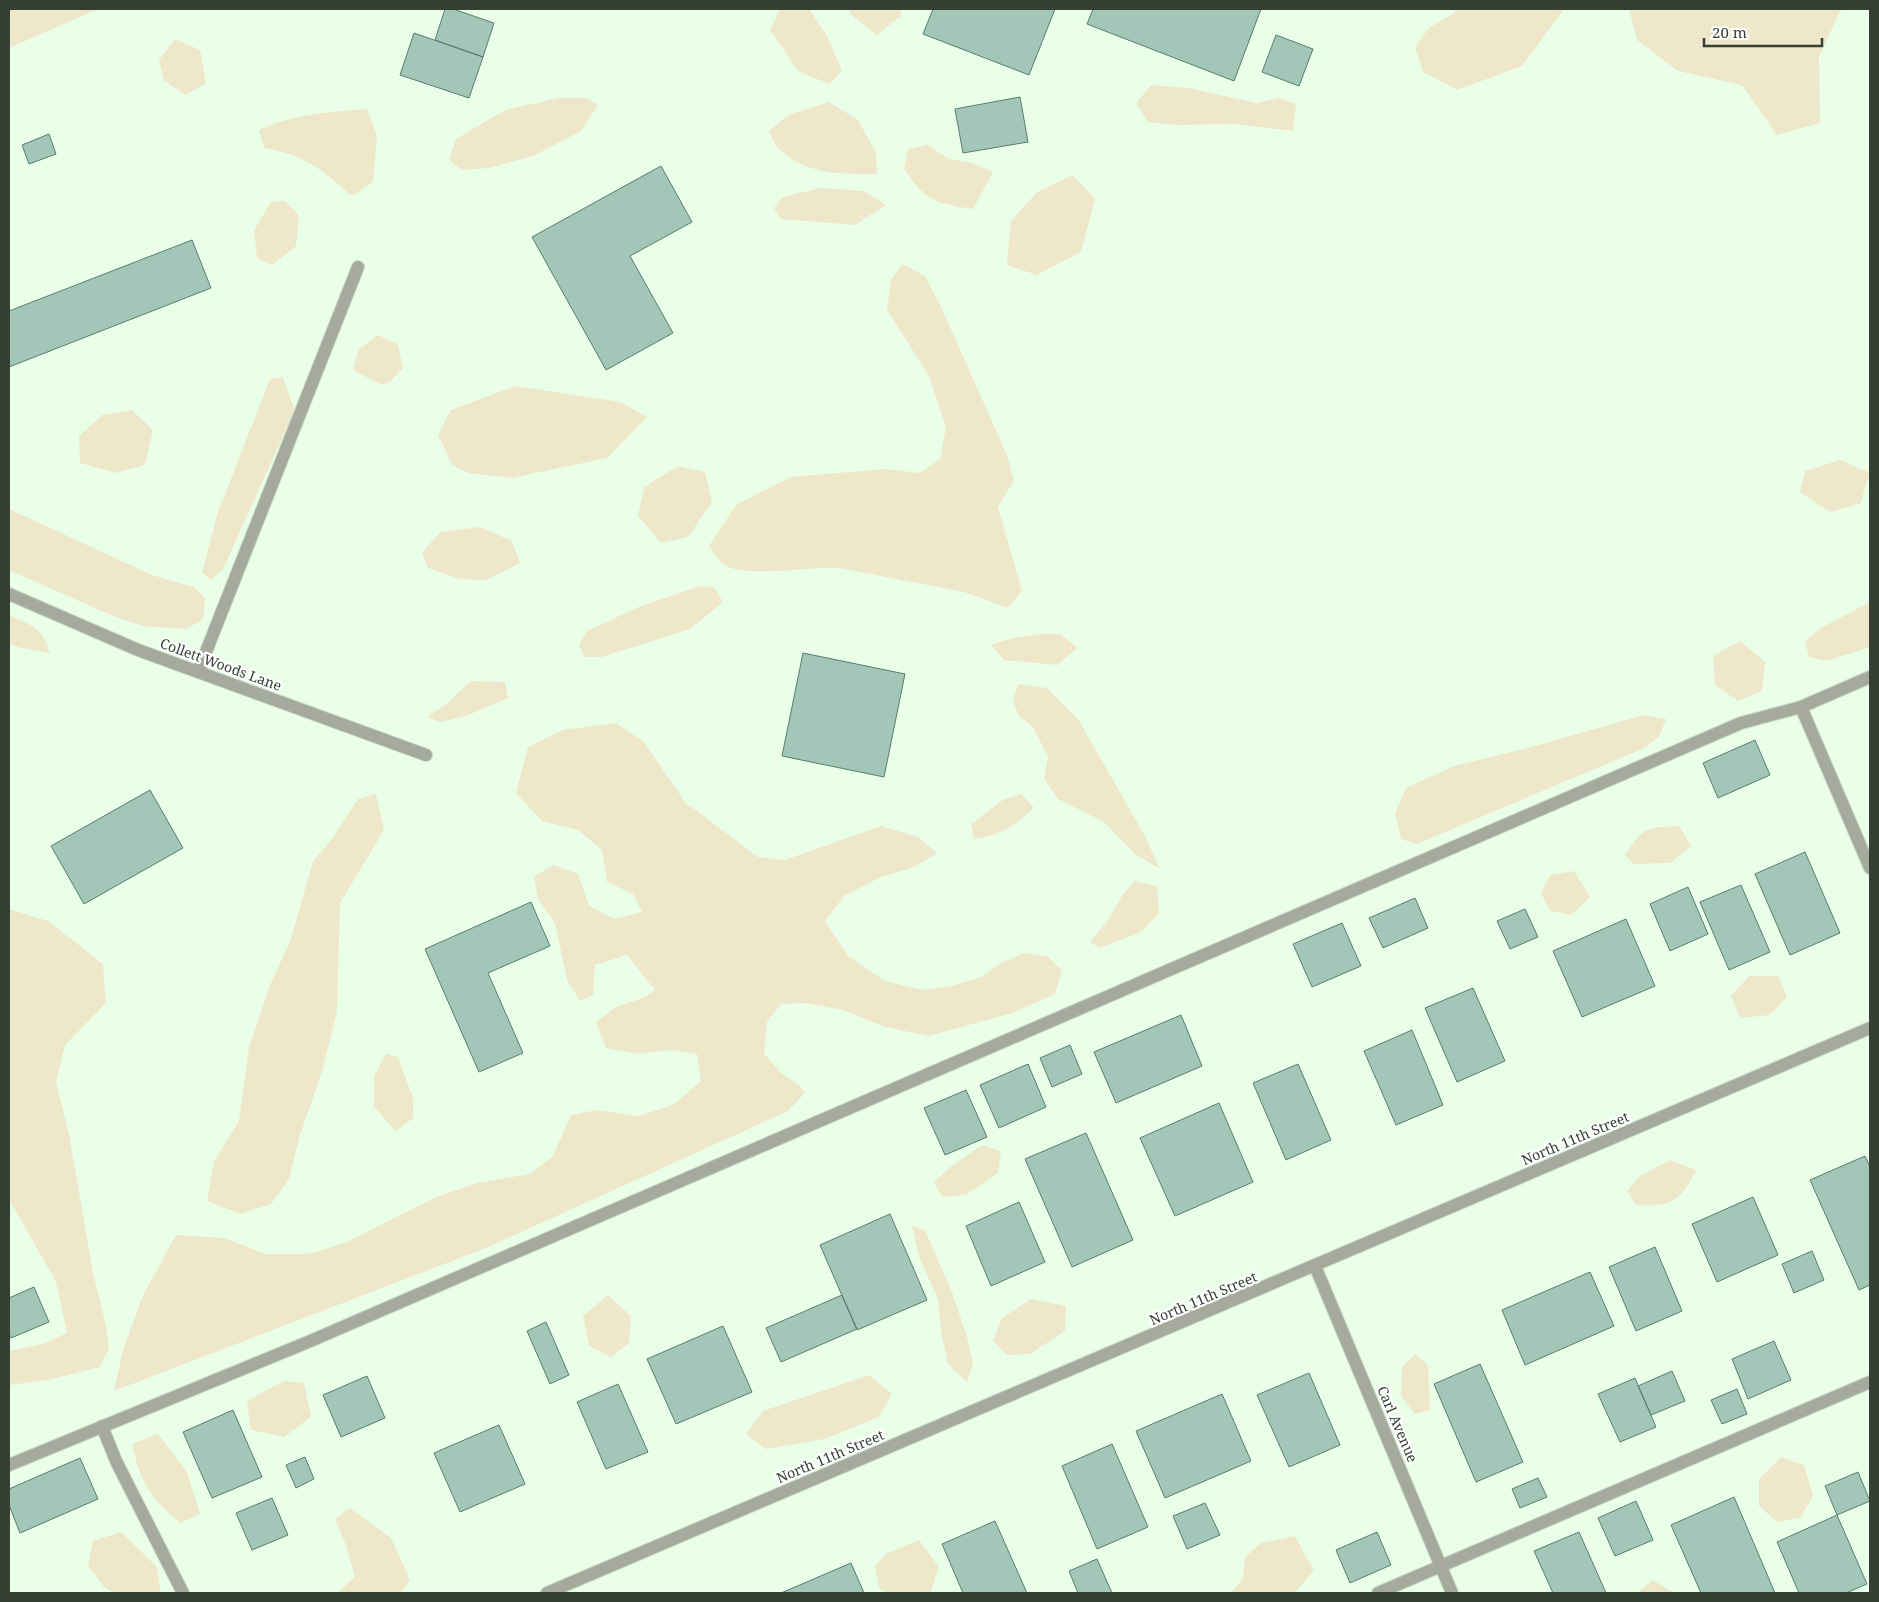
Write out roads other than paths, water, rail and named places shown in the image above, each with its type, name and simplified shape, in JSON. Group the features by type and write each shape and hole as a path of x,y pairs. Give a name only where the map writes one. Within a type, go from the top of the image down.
{"street":[{"path":"198,672 358,268"},
{"name":"Collett Woods Lane","path":"9,594 138,650 426,754"},
{"path":"9,1465 308,1342 1741,723 1801,707 1870,677"},
{"path":"1801,707 1870,868"},
{"name":"North 11th Street","path":"547,1593 1870,1028"},
{"name":"Carl Avenue","path":"1315,1266 1452,1593"},
{"path":"1378,1593 1870,1382"},
{"path":"102,1426 116,1461 184,1593"}]}
